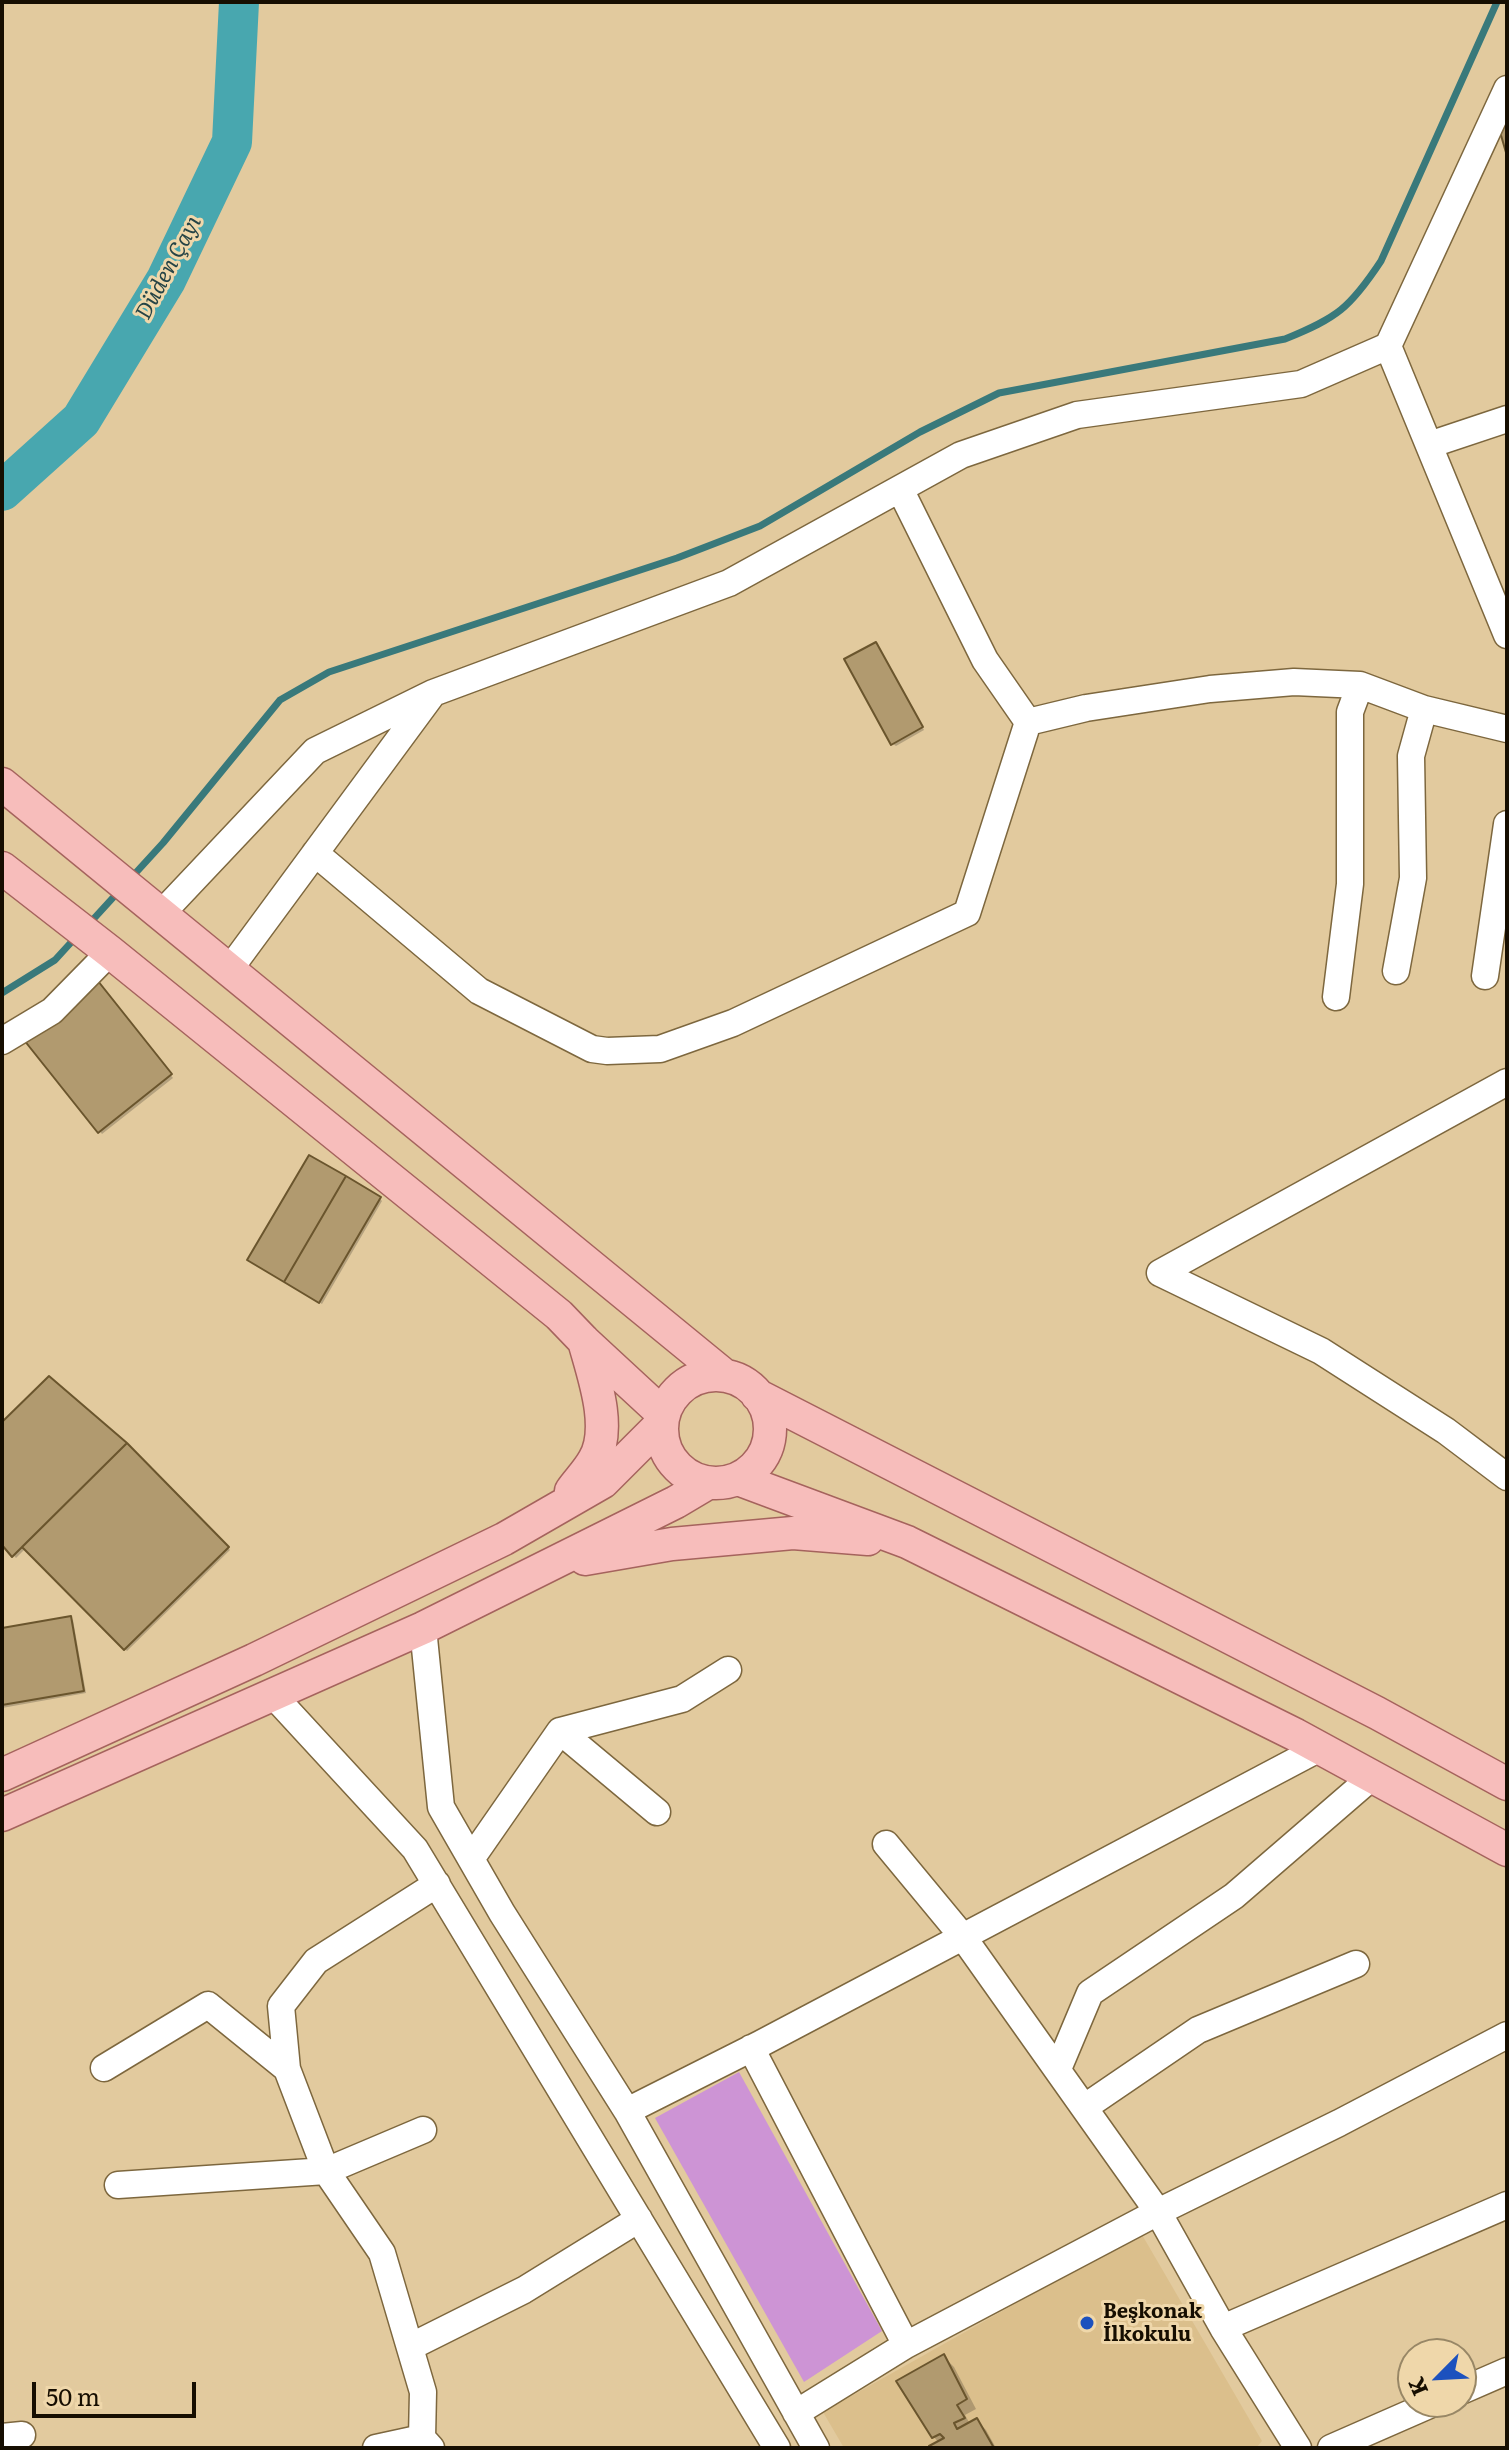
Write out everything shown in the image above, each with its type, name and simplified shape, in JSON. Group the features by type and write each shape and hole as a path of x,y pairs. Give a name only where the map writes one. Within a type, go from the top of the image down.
{"main road":[{"path":"2,784 724,1375"},
{"path":"2,868 559,1315 663,1419 662,1440 668,1456 678,1469 692,1478 723,1481 907,1542 1320,1748 1507,1850"},
{"path":"555,1512 596,1457 602,1425 598,1389 584,1341"},
{"path":"2,1775 268,1653 555,1512 603,1482 663,1419 676,1392 690,1381 706,1375 724,1375 737,1379 757,1395 1377,1713 1507,1784"},
{"path":"2,1815 423,1628 676,1502 752,1470 763,1457 770,1425 766,1409 757,1395"},
{"path":"550,1565 672,1544 793,1533 907,1542"}],"street":[{"path":"161,914 315,751 433,693 729,583 961,455 1077,415 1301,384 1388,346 1507,89"},
{"path":"1388,346 1507,635"},
{"path":"1429,445 1507,419"},
{"path":"900,489 985,660 1028,722"},
{"path":"1028,722 1086,708 1210,689 1294,682 1360,685 1424,709 1507,729"},
{"path":"1336,997 1350,884 1350,712 1360,685"},
{"path":"229,970 433,693"},
{"path":"1396,971 1413,878 1411,756 1424,709"},
{"path":"315,853 479,991 592,1049 621,1052 660,1049 733,1023 967,913 1028,722"},
{"path":"1485,976 1507,824"},
{"path":"2,1041 52,1011 110,952"},
{"path":"1507,1082 1160,1273 1321,1351 1446,1431 1507,1477"},
{"path":"423,1628 441,1807 627,2111 816,2448"},
{"path":"471,1859 560,1731 682,1699 728,1670"},
{"path":"273,1695 415,1849 777,2448"},
{"path":"560,1731 657,1812"},
{"path":"627,2111 1320,1748"},
{"path":"1058,2069 1090,1993 1234,1896 1373,1776"},
{"path":"886,1844 963,1937 1158,2212 1223,2328 1298,2448"},
{"path":"376,2448 427,2443 423,2392 382,2253 326,2171 287,2069 281,2006 316,1961 437,1884"},
{"path":"1085,2107 1198,2030 1356,1964"},
{"path":"104,2068 208,2005 287,2069"},
{"path":"796,2413 906,2345 1158,2212 1339,2123 1507,2035"},
{"path":"751,2048 906,2345"},
{"path":"118,2185 326,2171 423,2130"},
{"path":"1223,2328 1507,2205"},
{"path":"410,2347 524,2290 639,2219"},
{"path":"1477,2384 1507,2371"},
{"path":"1331,2448 1399,2418"}],"shaded area":[{"path":"739,2072 882,2331 804,2382 655,2118"},
{"name":"Beşkonak İlkokulu","path":"1141,2233 1262,2441 1256,2448 844,2448 823,2412"}],"building":[{"path":"1507,105 1507,156 1498,125"},
{"path":"876,642 923,727 891,745 844,659"},
{"path":"98,981 172,1074 98,1133 24,1040"},
{"path":"309,1155 346,1176 284,1282 247,1260"},
{"path":"346,1176 381,1197 319,1303 284,1282"},
{"path":"49,1376 127,1443 12,1557 2,1545 2,1422"},
{"path":"127,1443 229,1547 124,1650 22,1547"},
{"path":"71,1616 84,1691 2,1705 2,1628"},
{"path":"944,2354 967,2399 957,2405 965,2418 954,2423 957,2429 977,2418 994,2448 930,2448 944,2438 940,2434 932,2438 896,2381"}],"waterway":[{"name":"Düden Çayı","path":"2,491 81,420 166,280 232,142 239,2"},
{"path":"131,878 280,700 329,672 677,558 760,526 920,432 999,393 1285,339 1318,325 1351,301 1381,261 1497,2"},
{"path":"88,925 120,890"},
{"path":"2,993 55,960 76,937"}],"place":[{"name":"Beşkonak İlkokulu","path":"1087,2323"}]}
